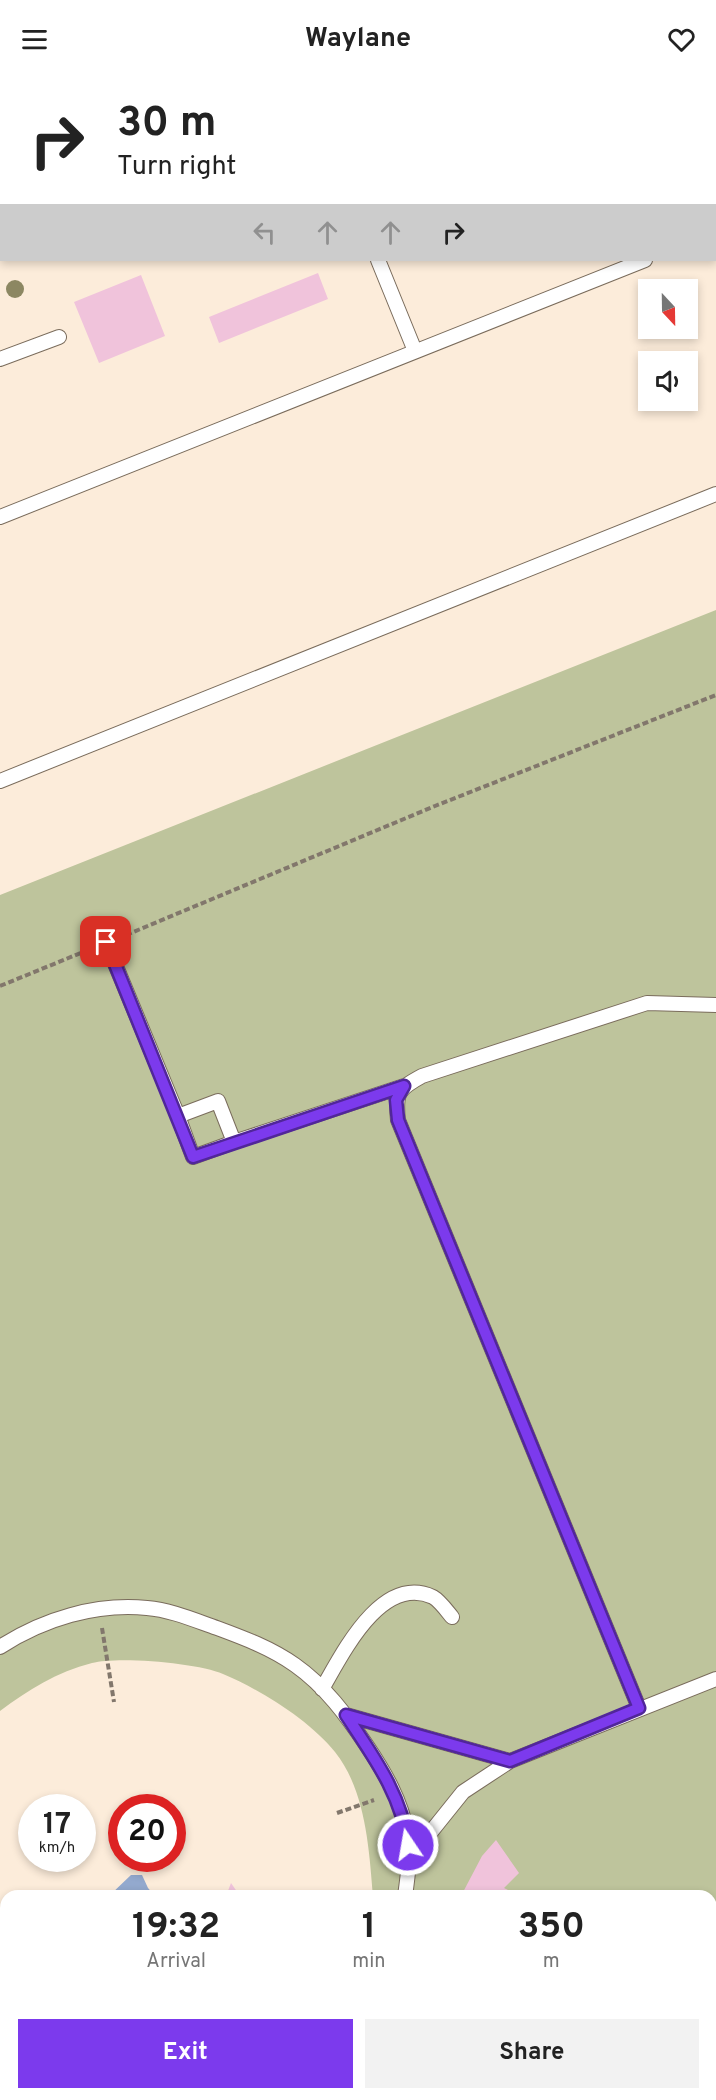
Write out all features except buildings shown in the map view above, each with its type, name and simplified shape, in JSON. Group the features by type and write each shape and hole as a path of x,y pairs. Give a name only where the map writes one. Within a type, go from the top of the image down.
{"lane":[{"path":"378,261 415,351"},
{"path":"0,517 642,261"},
{"path":"0,359 60,337"},
{"path":"0,781 716,494"},
{"path":"106,942 193,1157 404,1086 422,1076 647,1003 716,1005"},
{"path":"404,1086 396,1100 398,1120 639,1708"},
{"path":"178,1116 218,1101 234,1142"},
{"path":"322,1689 352,1638 383,1603 408,1593 433,1598 452,1617"},
{"path":"0,1647 39,1624 99,1610 149,1608 175,1613 245,1638 296,1666 346,1715 386,1774 407,1832 410,1858 406,1890"},
{"path":"410,1858 463,1792 510,1761 716,1679"},
{"path":"346,1715 510,1761"}],"path":[{"path":"0,986 435,806 716,695"},
{"path":"99,1610 114,1702"},
{"path":"337,1814 394,1793"}],"green space":[{"path":"716,610 716,1890 372,1890 360,1802 345,1767 335,1752 312,1729 284,1707 253,1688 212,1670 139,1661 120,1660 92,1663 43,1682 0,1711 0,895"}],"water":[{"path":"131,1875 142,1875 150,1890 115,1890"}],"route":[{"path":"106,942 193,1157 404,1086 396,1100 398,1120 639,1708 510,1761 346,1715 386,1774 398,1802 407,1832 408,1845"}]}
